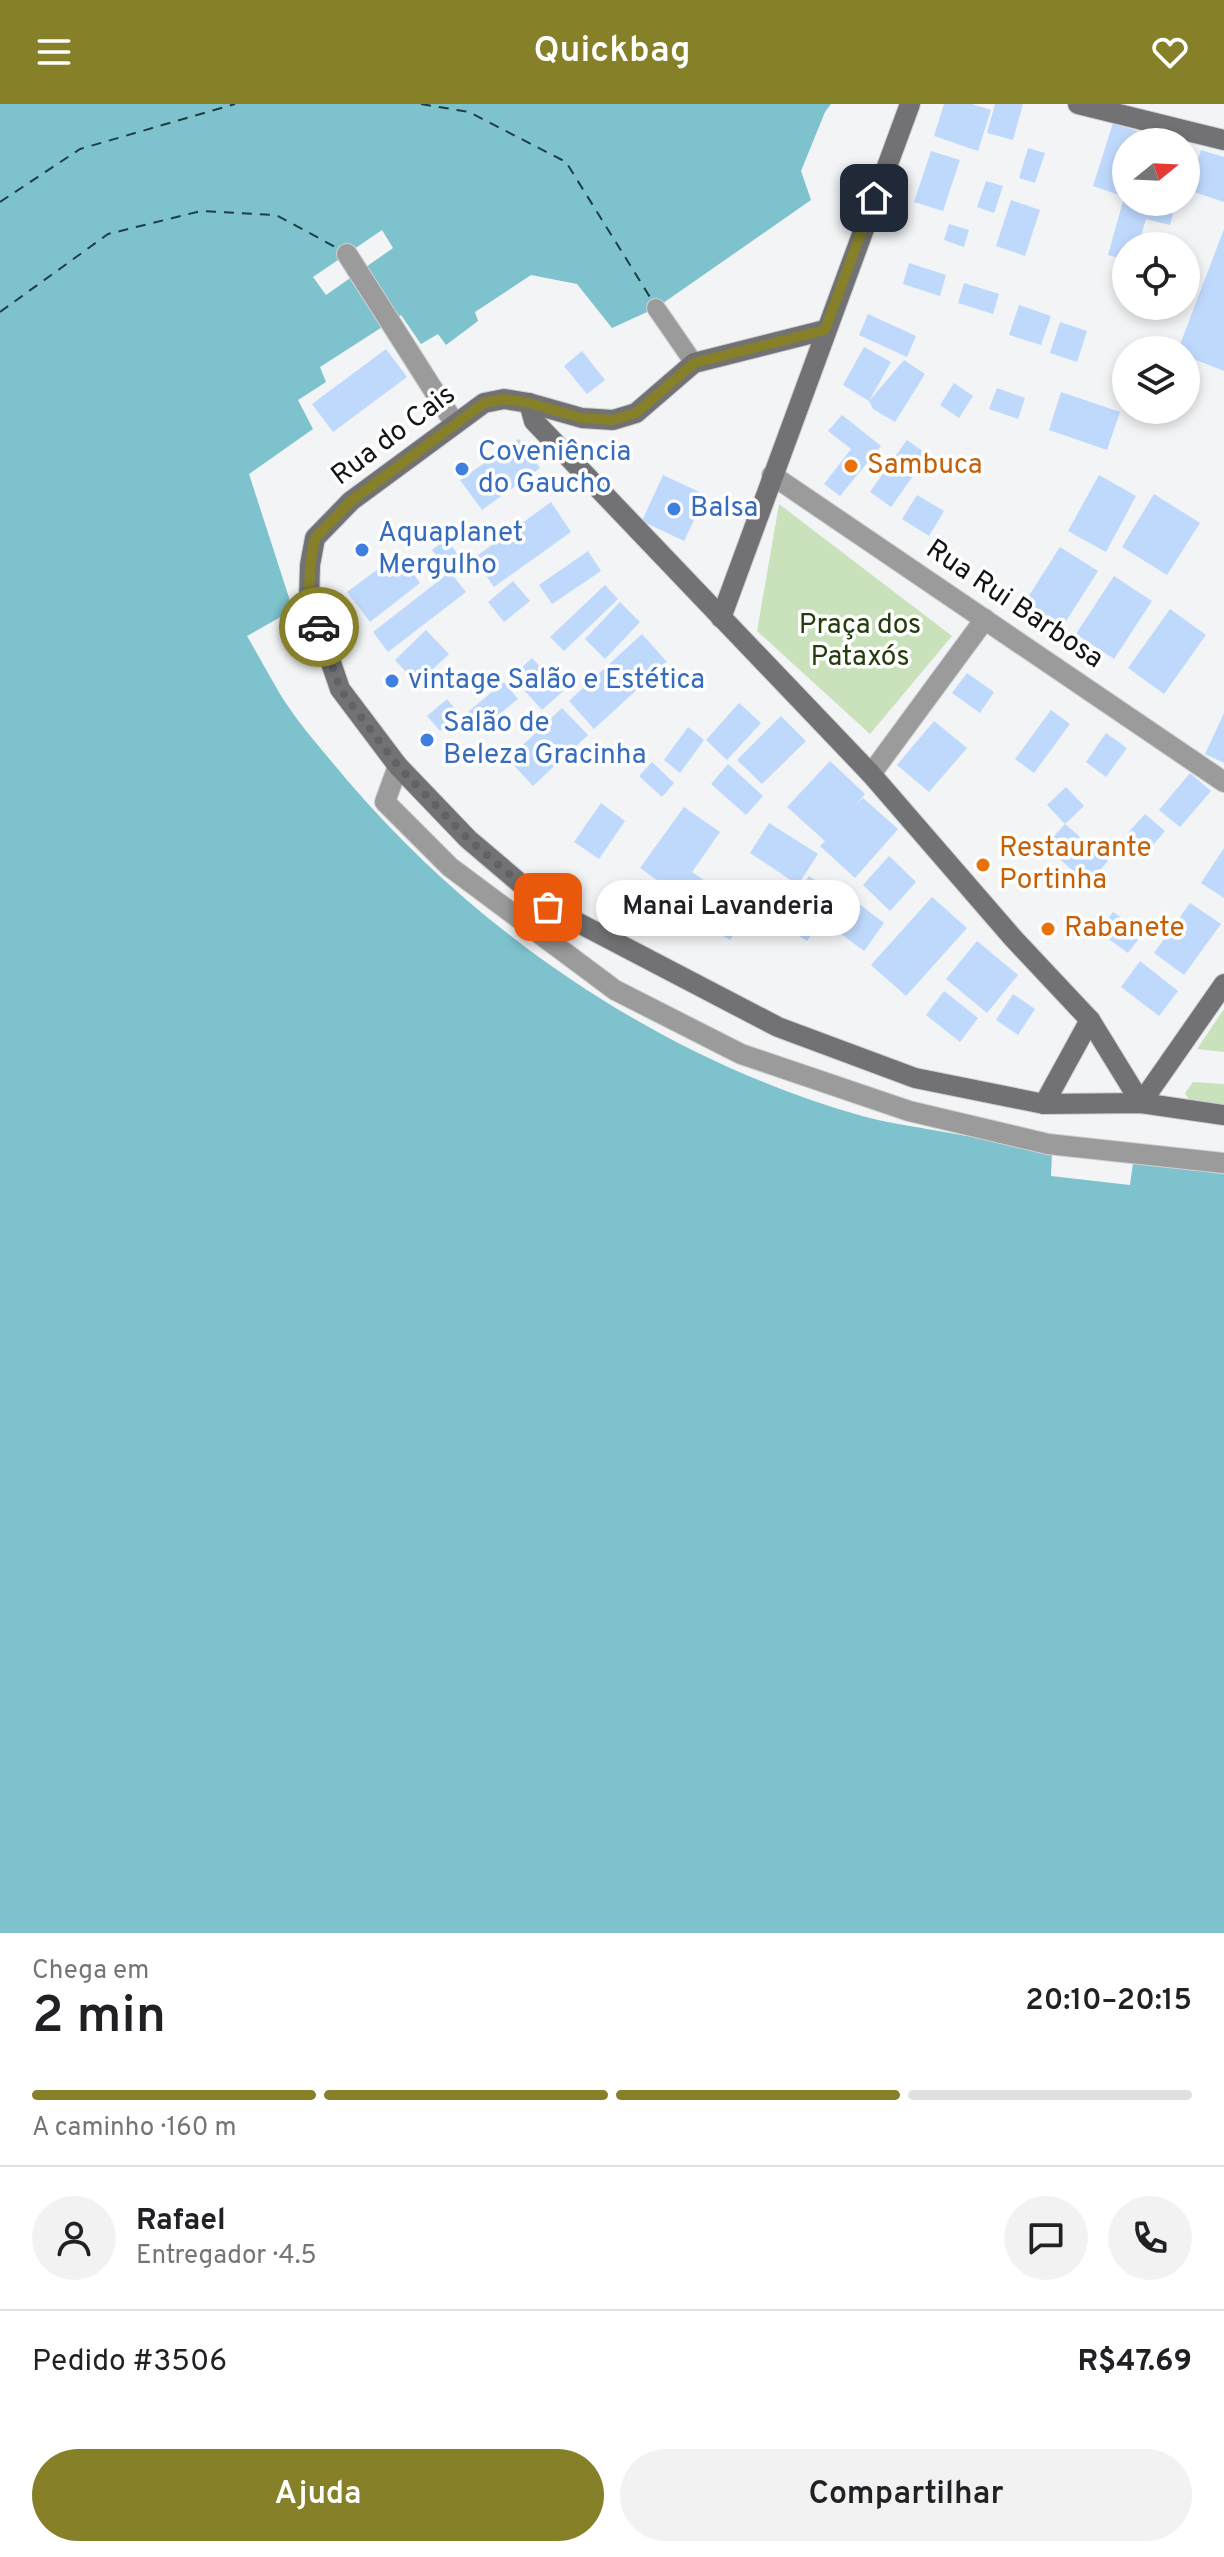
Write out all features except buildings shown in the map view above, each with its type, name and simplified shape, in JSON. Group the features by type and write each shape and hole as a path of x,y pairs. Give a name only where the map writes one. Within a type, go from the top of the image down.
{"main road":[{"path":"721,618 910,104"},
{"path":"1078,104 1224,140"},
{"path":"694,363 825,330"},
{"name":"Rua do Cais","path":"398,766 340,689 309,599 315,538 351,501 484,403 494,400 529,403 582,418 613,420 636,413 694,363"},
{"path":"529,403 534,421 871,774 1013,938 1090,1020 1141,1103"},
{"path":"398,766 468,839 548,907 778,1027 915,1078 1044,1104 1141,1103 1224,1115"},
{"path":"1141,1103 1224,984"},
{"path":"1044,1104 1090,1020"}],"street":[{"path":"347,254 455,424"},
{"name":"Rua Rui Barbosa","path":"772,475 1224,782"},
{"path":"871,774 985,619"},
{"path":"398,766 385,802 450,867 615,990 741,1054 909,1111 1048,1144 1224,1163"}],"lane":[{"path":"656,308 694,363"}],"green space":[{"name":"Praça dos Pataxós","path":"779,504 952,636 870,734 757,631"},
{"path":"1224,1009 1224,1052 1197,1049"},
{"path":"1193,1082 1224,1084 1224,1107 1192,1105 1185,1093"}],"water":[{"path":"0,104 831,104 801,171 811,200 656,308 612,328 577,284 531,275 475,312 478,321 446,345 438,334 421,344 401,315 320,367 326,382 298,400 313,429 249,474 293,610 247,636 303,727 399,837 516,940 580,986 647,1026 717,1062 788,1092 862,1116 1052,1152 1051,1176 1130,1185 1133,1163 1224,1174 1224,1933 0,1933"}],"pier":[{"path":"382,230 393,248 326,295 313,277"}],"ferry route":[{"path":"0,202 80,149 235,104"},
{"path":"421,104 469,112 566,162 653,302"},
{"path":"0,312 108,234 201,211 276,215 339,249"}],"way so far":[{"path":"319,627 340,689 398,766 468,839 548,907"}],"place":[{"name":"Sambuca","path":"851,466"},
{"name":"Coveniência do Gaucho","path":"462,469"},
{"name":"Balsa","path":"674,509"},
{"name":"Aquaplanet Mergulho","path":"362,550"},
{"name":"vintage Salão e Estética","path":"392,681"},
{"name":"Salão de Beleza Gracinha","path":"427,740"},
{"name":"Restaurante Portinha","path":"983,865"},
{"name":"Manai Lavanderia","path":"548,907"},
{"name":"Rabanete","path":"1048,929"}],"route":[{"path":"319,627 309,599 315,538 351,501 484,403 504,399 582,418 613,420 636,413 694,363 825,330 874,198"}]}
